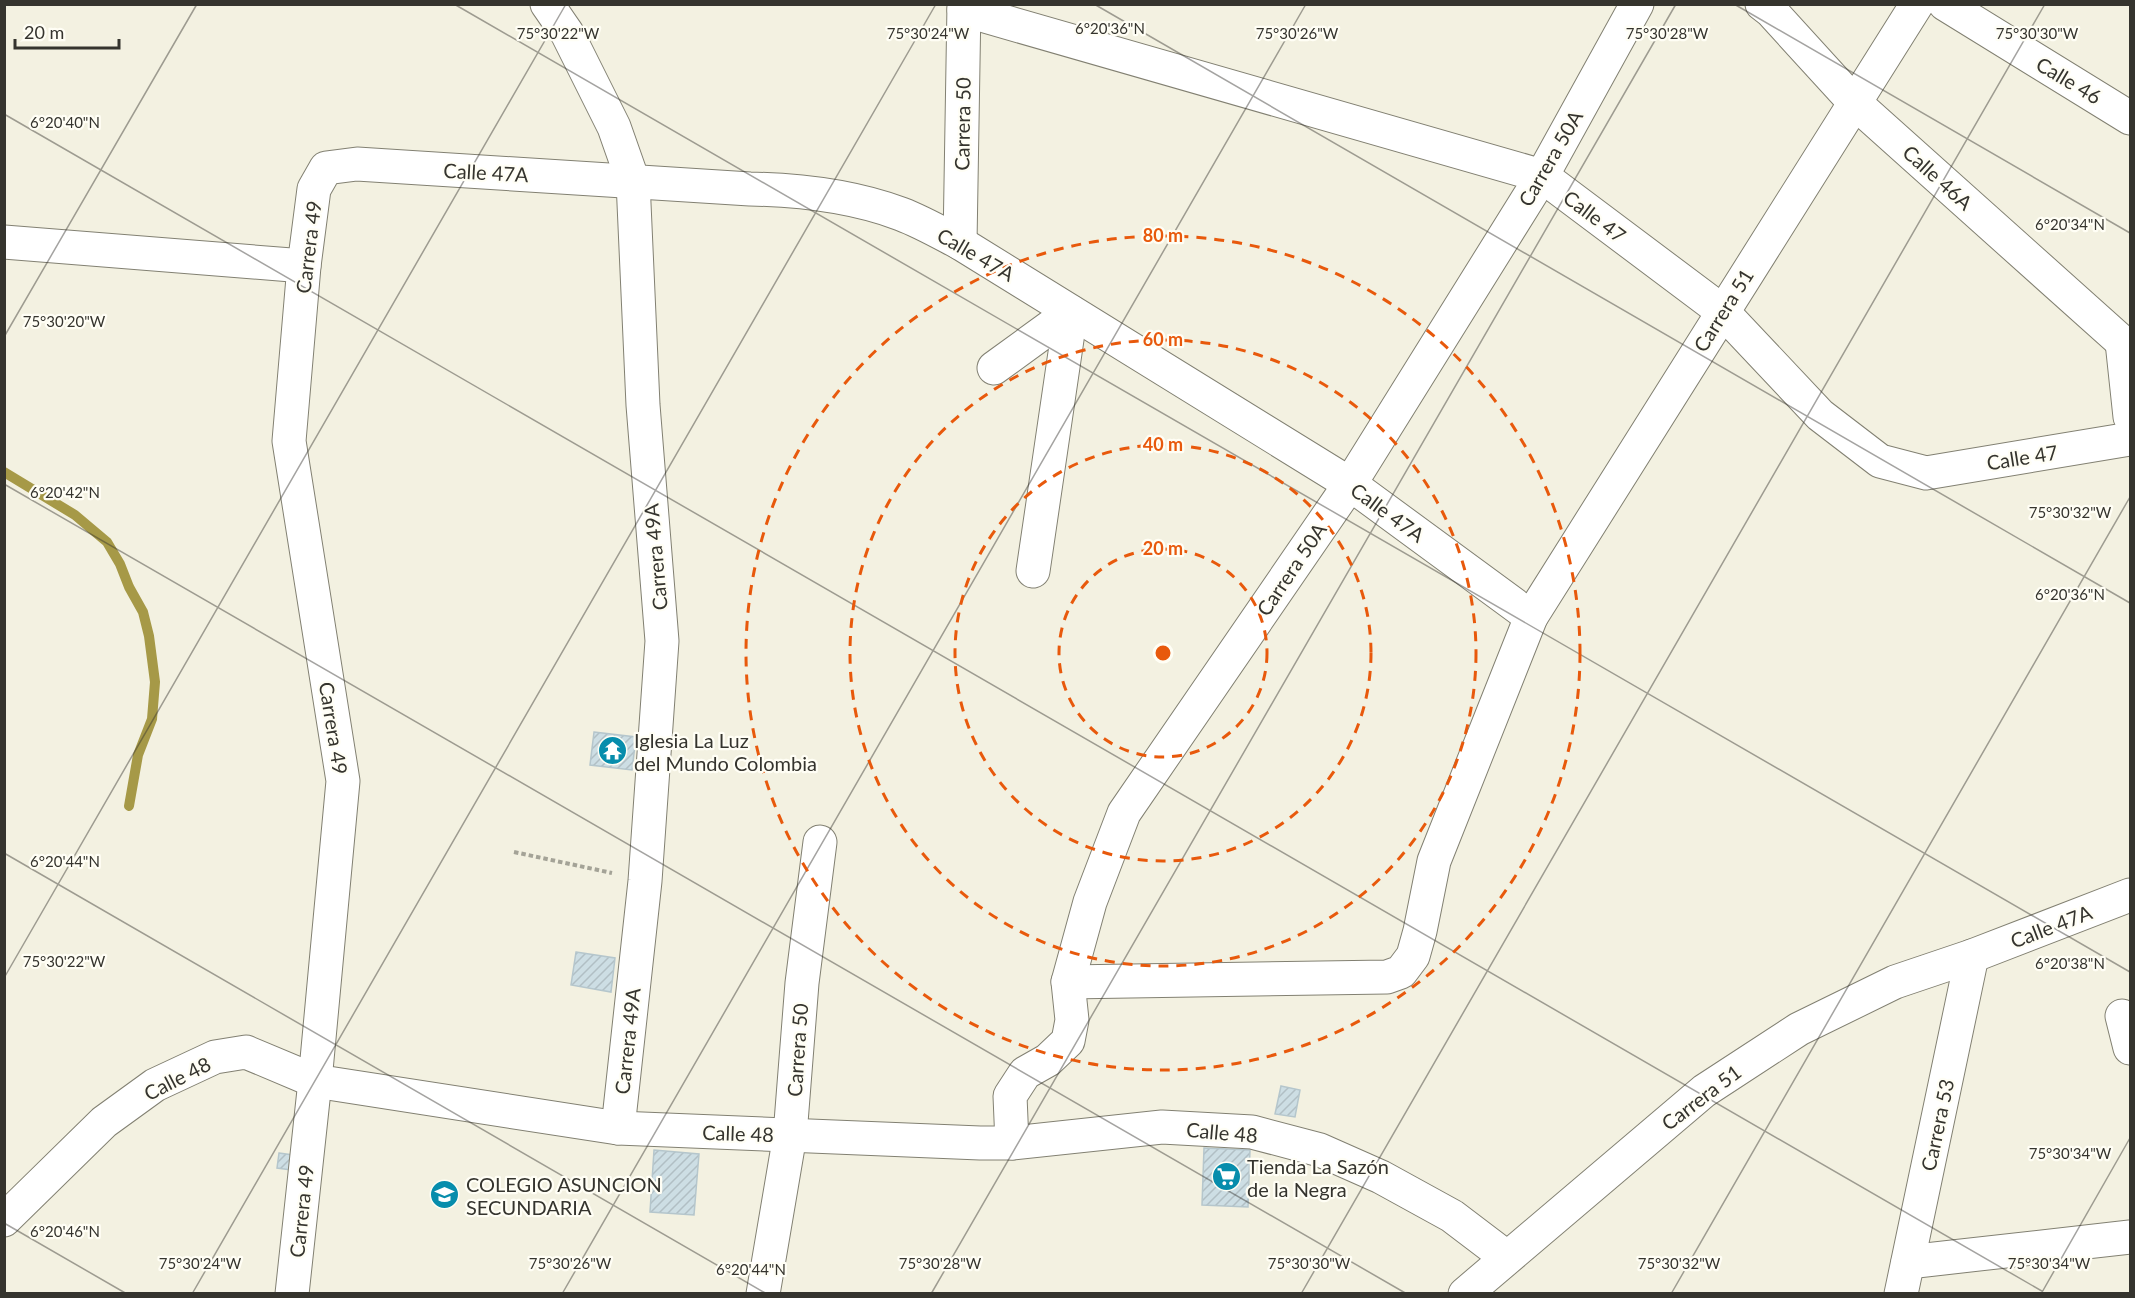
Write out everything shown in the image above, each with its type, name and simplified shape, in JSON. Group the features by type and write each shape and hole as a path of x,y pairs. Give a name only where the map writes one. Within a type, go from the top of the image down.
{"street":[{"name":"Carrera 49A","path":"547,4 567,33 614,127 633,181 643,405 662,641 645,881 618,1128"},
{"name":"Carrera 50A","path":"1012,1143 1010,1096 1025,1073 1048,1060 1068,1041 1072,1020 1068,982 1090,902 1124,813 1350,484 1542,176 1637,4"},
{"name":"Carrera 51","path":"1068,982 1387,977 1401,972 1413,956 1434,861 1531,617 1917,4"},
{"name":"Calle 46","path":"1945,4 2128,111"},
{"name":"Calle 47","path":"964,7 1542,176 1722,311 1820,415 1880,461 1926,473 2130,439"},
{"name":"Carrera 50","path":"960,243 964,7"},
{"name":"Calle 46A","path":"1766,8 1854,102 2126,338"},
{"name":"Calle 47A","path":"326,168 357,164 796,190 838,197 901,214 960,243 1350,484 1531,617"},
{"name":"Carrera 49","path":"292,1293 315,1081 343,781 289,441 304,266 315,189 326,168"},
{"path":"4,242 304,266"},
{"path":"994,368 1071,312"},
{"path":"1033,572 1071,312"},
{"path":"2126,338 2130,417"},
{"name":"Carrera 50","path":"763,1293 790,1135 802,983 820,842"},
{"name":"Calle 47A","path":"1972,956 2130,896"},
{"name":"Carrera 51","path":"1465,1293 1714,1084 1799,1029 1895,982 1972,956"},
{"name":"Carrera 53","path":"1901,1293 1972,956"},
{"path":"2122,1016 2130,1048"},
{"name":"Calle 48","path":"4,1220 104,1122 154,1085 215,1057 246,1052 315,1081 618,1128 1012,1143 1162,1127 1252,1132 1320,1150 1381,1177 1452,1216 1506,1257"},
{"path":"1908,1262 2130,1237"}],"path":[{"path":"514,852 645,881"}],"building":[{"name":"Iglesia La Luz del Mundo Colombia","path":"594,732 636,737 632,770 590,765"},
{"path":"576,952 615,958 611,992 571,985"},
{"path":"1281,1086 1300,1090 1295,1117 1275,1114"},
{"name":"Tienda La Sazón de la Negra","path":"1204,1148 1250,1150 1248,1207 1202,1205"},
{"path":"654,1150 699,1154 694,1215 650,1212"},
{"path":"279,1153 293,1155 291,1170 277,1168"}],"waterway":[{"path":"4,472 75,515 107,542 143,612 149,636 155,682 152,719 138,755 129,806"}],"place":[{"name":"Iglesia La Luz del Mundo Colombia","path":"613,751"},
{"name":"Tienda La Sazón de la Negra","path":"1226,1177"},
{"name":"COLEGIO ASUNCION SECUNDARIA","path":"445,1195"}]}
